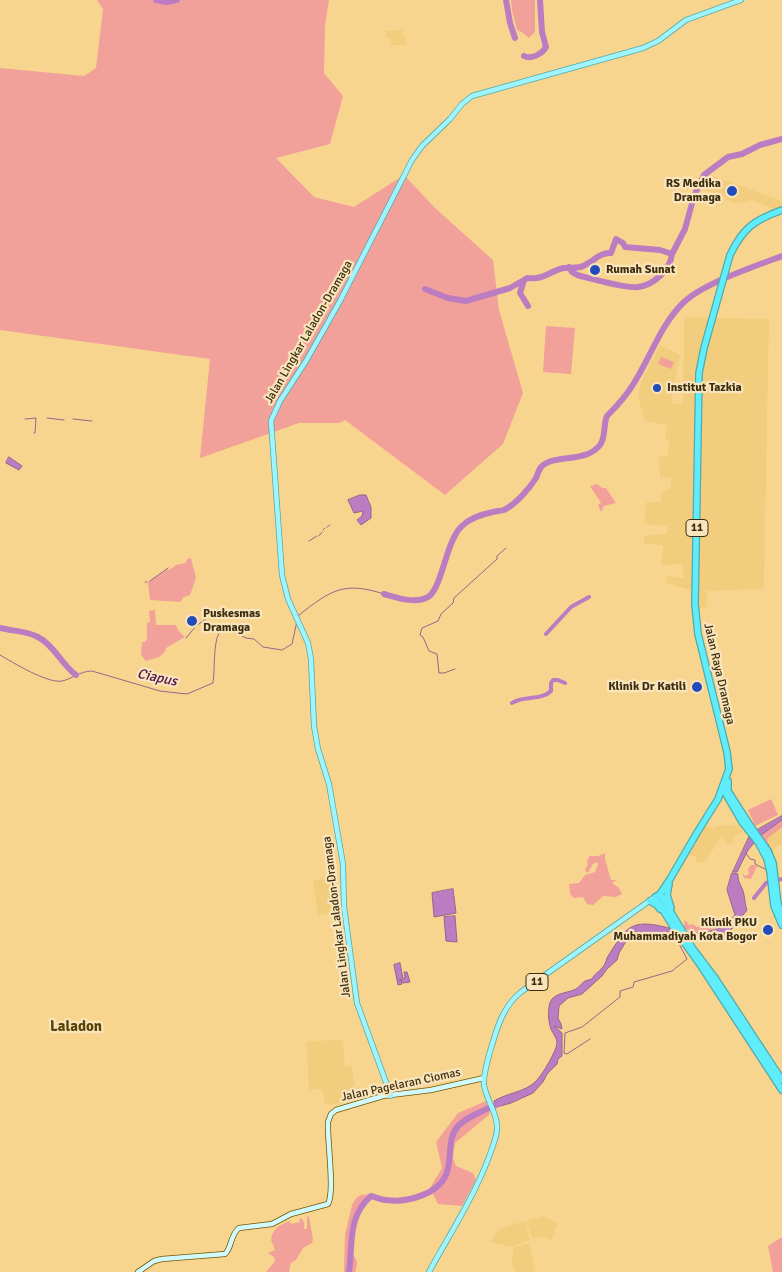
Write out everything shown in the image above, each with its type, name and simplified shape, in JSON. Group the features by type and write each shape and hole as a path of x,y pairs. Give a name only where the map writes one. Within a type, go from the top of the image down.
{"highway":[{"name":"Jalan Raya Dramaga","path":"658,895 670,879 718,799 729,769 727,752 698,634 696,604 699,372 727,265 736,243 750,225 782,210"},
{"name":"11","path":"729,769 727,790 752,832"},
{"name":"11","path":"723,789 759,840 767,859 782,915"},
{"path":"718,799 725,798 730,801"},
{"path":"670,879 667,895 674,926"},
{"name":"11","path":"773,880 774,906 782,924"},
{"path":"658,895 672,915"},
{"path":"658,895 674,926"},
{"path":"650,901 657,905 689,947 782,1090"},
{"path":"689,947 715,978 782,1080"}],"main road":[{"name":"Jalan Lingkar Laladon-Dramaga","path":"391,1096 357,1003 354,989 344,907 343,868 329,784 318,749 314,726 311,660 308,643 286,593 280,564 271,421 280,401 306,361 338,304 401,180 422,146 450,119 462,104 472,96 643,48 658,41 686,20 741,0"},
{"name":"11","path":"429,1272 474,1190 483,1171 496,1133 495,1112 484,1087 484,1078 496,1029 511,1001 658,895"},
{"name":"Jalan Pagelaran Ciomas","path":"138,1272 154,1261 162,1259 225,1254 229,1250 233,1234 239,1228 272,1224 291,1214 328,1204 330,1200 330,1185 328,1126 331,1114 338,1108 484,1078"}],"shaded area":[{"path":"97,0 329,0 325,26 324,73 343,96 330,144 276,158 314,197 354,207 404,175 435,208 493,260 499,310 523,393 503,444 445,495 345,420 339,423 299,423 200,458 210,359 0,330 0,68 84,76 96,68 103,9"},
{"path":"511,0 535,0 535,32 529,38 517,30"},
{"path":"402,30 403,36 406,38 406,45 391,45 391,39 386,38 386,31"},
{"name":"RS Medika Dramaga","path":"708,174 782,201 782,209 775,209 751,200 733,203 701,189"},
{"path":"684,317 769,319 764,589 707,591 707,607 697,608 697,592 667,583 666,576 684,578 682,564 661,565 663,545 644,544 644,535 667,534 667,526 644,524 646,502 659,502 661,500 662,492 671,488 671,477 660,479 659,470 659,457 668,456 669,441 665,440 667,425 645,421 638,398 641,382 660,345 680,355 672,394 673,404 683,404"},
{"path":"546,326 575,328 571,374 543,372"},
{"path":"661,357 674,362 671,369 658,364"},
{"path":"9,457 22,466 19,470 6,463"},
{"path":"597,484 602,488 606,488 616,503 604,506 601,512 598,505 601,503 590,486"},
{"path":"360,495 366,495 371,507 371,518 361,525 357,520 362,516 363,511 354,513 348,500"},
{"path":"191,558 196,578 190,595 184,597 180,602 150,600 148,582 176,565 186,563 187,559"},
{"path":"155,610 156,625 176,625 185,637 166,648 165,652 159,657 146,661 141,655 142,642 145,642 147,639 147,623 150,622 149,611"},
{"path":"771,799 778,815 755,826 748,810"},
{"path":"782,816 782,820 761,835 757,830"},
{"path":"782,820 782,844 777,846 772,852 760,836"},
{"path":"782,821 782,827 767,839 768,843 766,844 761,836 766,830"},
{"path":"738,824 743,831 732,838 734,841 729,845 721,837 706,861 696,863 695,856 689,854 706,825 711,829 718,826 735,826"},
{"path":"749,837 754,843 748,850 737,872 733,872"},
{"path":"605,853 611,880 617,880 612,883 619,888 622,894 616,897 603,896 593,905 587,904 583,897 574,898 570,894 569,884 579,883 585,875 595,872 598,864 596,862 588,873 586,872 587,860 590,856 598,856"},
{"path":"751,865 755,865 758,868 756,868 751,879 744,878 742,873 745,876 749,874 748,869"},
{"path":"732,873 738,874 747,910 730,931 733,936 684,942 635,932 625,943 617,960 602,976 582,994 568,998 559,1006 558,1018 562,1029 554,1026 562,1033 562,1056 543,1082 533,1093 497,1107 494,1101 526,1088 535,1082 552,1057 557,1043 549,1018 549,1005 552,999 576,989 585,981 592,979 604,966 611,951 625,932 638,925 650,924 692,932 706,932 721,927 735,915 727,890"},
{"path":"326,876 327,883 332,882 332,900 337,912 318,915 313,881"},
{"path":"453,889 456,913 434,917 432,893"},
{"path":"455,916 457,942 446,941 444,917"},
{"path":"685,920 689,925 693,924 697,927 708,923 715,923 718,926 712,931 692,931 682,927 685,924"},
{"path":"400,963 403,979 405,978 404,972 407,972 410,982 403,983 401,979 399,980 401,980 402,984 398,985 394,965"},
{"path":"343,1040 345,1067 352,1066 356,1098 325,1105 322,1089 310,1090 308,1083 307,1041"},
{"path":"486,1101 490,1114 455,1143 453,1158 456,1166 473,1173 476,1180 462,1206 438,1204 430,1188 442,1168 436,1142 458,1113"},
{"path":"427,1190 430,1194 408,1202 391,1203 374,1199 368,1201 360,1210 351,1230 350,1247 357,1261 357,1267 355,1272 344,1272 345,1235 352,1205 356,1198 361,1195 370,1194 391,1199 401,1199"},
{"path":"307,1216 309,1217 312,1243 303,1248 296,1260 291,1263 289,1272 266,1272 275,1261 274,1257 268,1253 275,1250 271,1240 275,1230 280,1225 290,1221 291,1224 300,1222 301,1218 304,1222 304,1229 307,1229"},
{"path":"543,1216 558,1223 551,1240 543,1237 532,1239 526,1221"},
{"path":"525,1221 530,1240 510,1247 490,1242 500,1228"},
{"path":"782,1237 782,1272 773,1272 768,1246"},
{"path":"529,1243 535,1272 515,1272 512,1262 513,1248"}],"waterway":[{"path":"156,0 167,2 177,0"},
{"path":"506,0 515,38"},
{"path":"524,56 536,56 546,47 542,32 540,0"},
{"path":"528,306 520,293 524,280 527,278 543,277 564,268 583,266 600,256 611,253 616,239 623,243 625,247 660,250 672,254 685,229 694,196 704,175 728,157 742,154 760,145 782,139"},
{"path":"569,267 577,275 617,285 638,287 644,286 660,276 668,266 672,254"},
{"path":"384,594 412,600 428,597 437,584 452,542 462,526 477,517 504,510 513,504 530,487 541,467 547,463 554,460 578,457 594,451 600,445 607,416 631,387 669,320 684,302 704,288 782,256"},
{"path":"425,289 448,298 466,301 510,288 524,280"},
{"path":"25,419 36,418 34,433"},
{"path":"47,418 64,420"},
{"path":"73,419 92,421"},
{"path":"319,536 322,532"},
{"path":"309,541 317,536"},
{"path":"455,669 439,673 437,654 429,651 423,637 420,635 422,628 438,621 441,614 453,603 454,598 497,559 497,556 506,548"},
{"path":"150,581 168,568"},
{"name":"Ciapus","path":"298,617 320,599 338,590 358,588 384,594"},
{"path":"546,634 571,607 589,597"},
{"path":"186,638 196,626 206,619"},
{"name":"Ciapus","path":"0,655 30,672 56,681 66,680 84,672 92,671 160,691 187,694 213,683 215,648 220,632 230,630 246,638 254,639 263,647 282,650 292,644 297,621"},
{"path":"0,628 24,632 38,637 49,645 76,675"},
{"path":"512,703 521,699 547,694 551,691 553,680 565,683"},
{"path":"768,844 770,848"},
{"path":"771,849 776,862 778,880"},
{"path":"746,853 750,859 755,860 755,864 767,870 768,882"},
{"path":"778,880 782,879"},
{"path":"754,898 766,883 772,881"},
{"path":"590,1039 567,1054 564,1053 565,1033 582,1027 620,997 620,991 633,987 634,982 672,971 687,959 678,942"},
{"path":"349,1272 352,1231 363,1204 371,1196 384,1200 403,1200 420,1196 436,1188 442,1182 448,1169 454,1131 462,1122 473,1115 502,1102"}],"place":[{"name":"RS Medika Dramaga","path":"732,191"},
{"name":"Rumah Sunat","path":"595,270"},
{"name":"Institut Tazkia","path":"657,388"},
{"name":"Puskesmas Dramaga","path":"192,621"},
{"name":"Klinik Dr Katili","path":"697,687"},
{"name":"Klinik PKU Muhammadiyah Kota Bogor","path":"768,930"}],"district":[{"name":"Laladon","path":"76,1027"}]}
